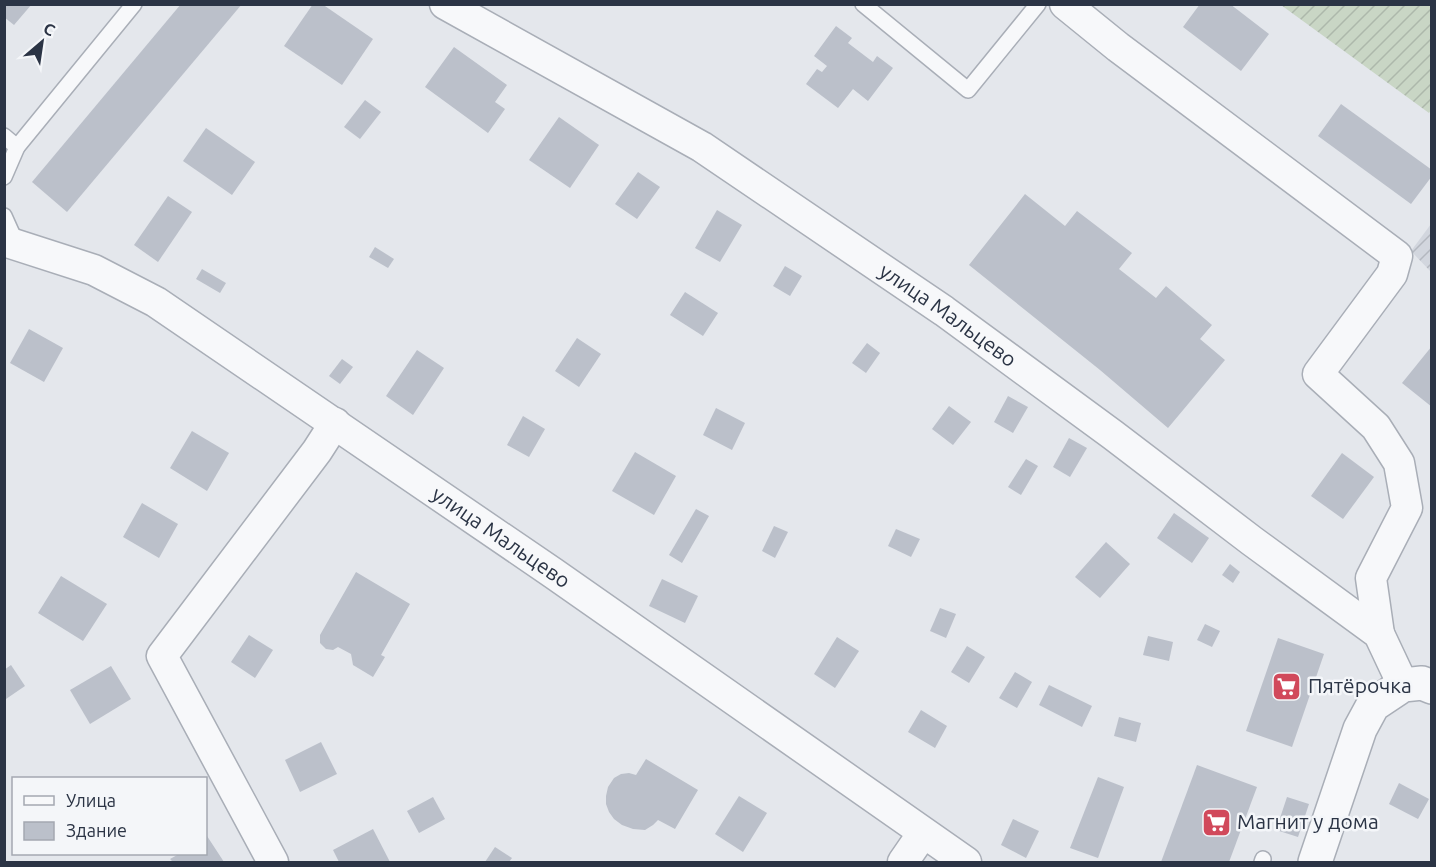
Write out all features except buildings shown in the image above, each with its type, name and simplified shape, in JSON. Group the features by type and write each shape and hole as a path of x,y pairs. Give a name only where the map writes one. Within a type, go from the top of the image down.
{"street":[{"name":"улица Мальцево","path":"446,4 702,147 769,192 944,311 1379,634 1417,686 1373,705 1360,729 1315,862"},
{"path":"1065,4 1127,54 1397,256 1392,274 1318,374 1376,427 1399,464 1407,508 1371,579 1379,634"},
{"name":"улица Мальцево","path":"9,249 94,270 156,302 553,573 966,862"},
{"path":"273,862 162,656 317,451 335,423"},
{"path":"903,862 923,833"}],"lane":[{"path":"4,177 17,147 134,4"},
{"path":"863,4 968,90 1038,4"},
{"path":"4,136 17,147"},
{"path":"4,216 9,249"}],"shaded area":[{"path":"1431,224 1431,272 1411,251"}],"green space":[{"path":"1281,5 1431,5 1431,110 1429,113"}],"place":[{"name":"Пятёрочка","path":"1287,686"},
{"name":"Магнит у дома","path":"1216,822"}]}
